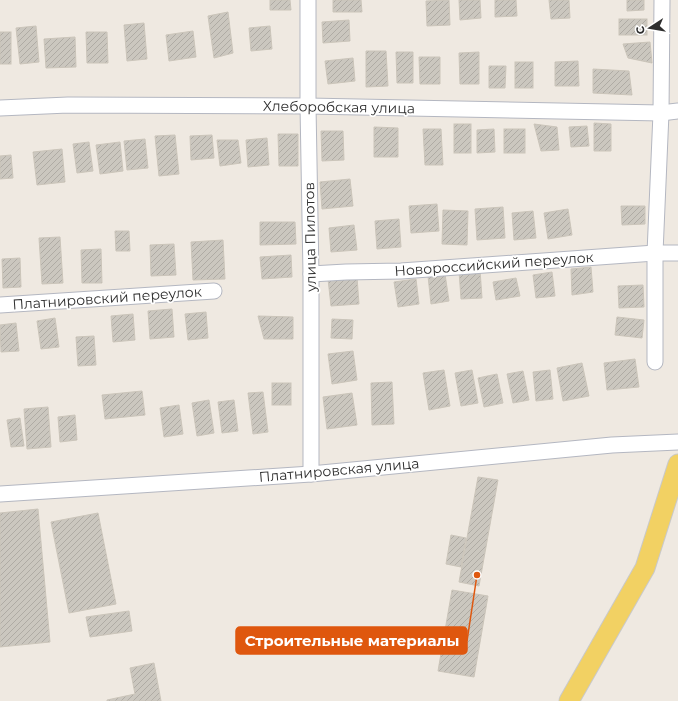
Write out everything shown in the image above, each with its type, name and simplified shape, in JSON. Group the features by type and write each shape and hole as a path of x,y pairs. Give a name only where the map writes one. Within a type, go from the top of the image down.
{"main road":[{"path":"569,701 645,568 678,464"}],"street":[{"name":"улица Пилотов","path":"308,0 311,274 311,474"},
{"path":"655,362 655,253 661,113 662,0"},
{"name":"Хлеборобская улица","path":"0,108 68,105 308,106 661,113 678,111"},
{"name":"Новороссийский переулок","path":"311,274 416,270 655,253 678,254"},
{"name":"Платнировский переулок","path":"0,305 214,291"},
{"name":"Платнировская улица","path":"0,494 311,474 612,445 678,442"}],"building":[{"path":"270,0 290,0 291,10 270,10"},
{"path":"333,0 361,0 362,12 333,12"},
{"path":"449,0 450,25 427,26 426,1"},
{"path":"459,0 480,0 481,18 460,20"},
{"path":"495,0 516,0 517,16 495,17"},
{"path":"549,0 569,0 570,18 551,19"},
{"path":"627,0 644,0 644,10 627,11"},
{"path":"228,12 233,53 214,58 208,16"},
{"path":"619,19 647,19 647,35 619,35"},
{"path":"349,20 350,41 323,43 322,22"},
{"path":"144,23 147,59 127,61 124,25"},
{"path":"36,26 39,62 20,64 16,28"},
{"path":"270,26 272,49 251,51 249,28"},
{"path":"193,31 196,57 169,61 166,35"},
{"path":"0,32 11,32 11,64 0,64"},
{"path":"86,32 107,32 108,63 87,63"},
{"path":"75,37 76,67 46,68 44,39"},
{"path":"650,42 652,63 628,58 623,44"},
{"path":"366,51 386,51 388,86 366,87"},
{"path":"396,52 413,52 413,83 397,83"},
{"path":"479,52 479,84 460,84 459,53"},
{"path":"419,57 440,57 440,84 420,84"},
{"path":"353,58 355,81 328,84 325,61"},
{"path":"578,61 579,86 555,86 555,62"},
{"path":"515,62 533,62 533,88 515,88"},
{"path":"489,66 506,66 505,88 489,88"},
{"path":"593,69 629,71 632,95 593,93"},
{"path":"594,123 611,124 611,151 594,151"},
{"path":"454,124 471,124 471,153 454,153"},
{"path":"534,124 557,127 559,150 541,151"},
{"path":"587,126 589,146 571,147 569,127"},
{"path":"374,127 398,128 398,157 374,157"},
{"path":"423,129 441,129 443,165 425,165"},
{"path":"494,129 495,152 477,153 477,130"},
{"path":"504,129 525,129 525,153 504,153"},
{"path":"321,131 343,131 344,160 322,161"},
{"path":"278,134 298,134 298,166 279,166"},
{"path":"175,135 179,174 159,176 155,136"},
{"path":"212,135 214,158 191,160 190,136"},
{"path":"267,138 269,165 248,167 246,140"},
{"path":"145,139 148,168 127,170 124,141"},
{"path":"217,140 238,140 241,163 220,166"},
{"path":"89,142 93,171 77,173 73,144"},
{"path":"120,142 123,171 100,174 96,145"},
{"path":"62,149 65,182 37,185 33,152"},
{"path":"11,155 13,178 0,179 0,156"},
{"path":"350,179 353,206 322,209 320,182"},
{"path":"437,204 439,231 411,233 409,206"},
{"path":"621,206 645,206 645,224 622,225"},
{"path":"503,207 505,238 477,240 475,209"},
{"path":"568,209 572,235 548,239 544,213"},
{"path":"443,210 468,211 467,245 442,244"},
{"path":"533,211 536,238 514,240 512,213"},
{"path":"399,219 401,247 377,249 375,221"},
{"path":"260,222 295,222 296,244 260,245"},
{"path":"354,225 357,250 331,252 329,228"},
{"path":"115,231 129,231 130,251 116,251"},
{"path":"60,237 63,283 42,284 39,238"},
{"path":"223,240 225,279 193,280 191,242"},
{"path":"174,244 176,275 151,276 150,245"},
{"path":"101,249 102,283 82,283 81,250"},
{"path":"291,255 292,277 262,279 260,257"},
{"path":"20,258 21,287 3,288 2,259"},
{"path":"591,267 593,292 572,295 571,269"},
{"path":"480,270 482,298 461,299 459,271"},
{"path":"552,272 555,296 536,298 533,275"},
{"path":"445,274 449,301 431,304 428,276"},
{"path":"357,277 359,304 331,306 328,279"},
{"path":"516,278 520,296 496,300 493,282"},
{"path":"416,279 419,304 398,307 394,282"},
{"path":"643,285 644,307 619,308 618,286"},
{"path":"172,309 174,337 150,339 148,311"},
{"path":"206,312 208,338 188,340 185,314"},
{"path":"133,314 135,340 113,342 111,316"},
{"path":"258,316 293,317 293,339 264,339"},
{"path":"617,317 644,320 642,338 615,335"},
{"path":"55,318 59,347 41,349 37,321"},
{"path":"332,319 353,320 352,339 331,338"},
{"path":"16,323 19,351 1,352 0,325"},
{"path":"94,336 96,365 78,366 76,337"},
{"path":"353,351 357,380 332,384 328,354"},
{"path":"635,359 639,387 607,390 604,363"},
{"path":"582,363 589,396 563,401 557,368"},
{"path":"444,370 450,406 429,410 423,373"},
{"path":"472,370 478,403 461,406 455,373"},
{"path":"550,370 553,399 536,401 533,372"},
{"path":"523,371 529,400 513,403 507,374"},
{"path":"497,374 503,403 484,407 478,378"},
{"path":"392,382 394,424 372,425 371,383"},
{"path":"272,383 291,383 291,405 272,405"},
{"path":"142,391 145,415 105,419 102,395"},
{"path":"263,392 268,432 253,434 248,393"},
{"path":"352,393 357,425 327,429 323,397"},
{"path":"209,400 214,433 197,436 192,403"},
{"path":"234,400 238,431 222,433 218,402"},
{"path":"179,405 183,434 164,437 160,408"},
{"path":"48,407 51,447 27,449 24,409"},
{"path":"75,415 77,440 60,442 58,417"},
{"path":"20,418 24,446 11,447 7,420"},
{"path":"478,477 498,480 479,586 459,582"},
{"path":"38,509 50,642 0,647 0,513"},
{"path":"98,513 116,604 69,613 51,522"},
{"path":"451,535 466,538 461,567 446,564"},
{"path":"452,590 488,596 474,677 438,671"},
{"path":"129,611 132,631 90,637 86,617"},
{"path":"154,663 161,701 107,701 135,694 130,668"}],"place":[{"name":"Строительные материалы","path":"477,575"}]}
